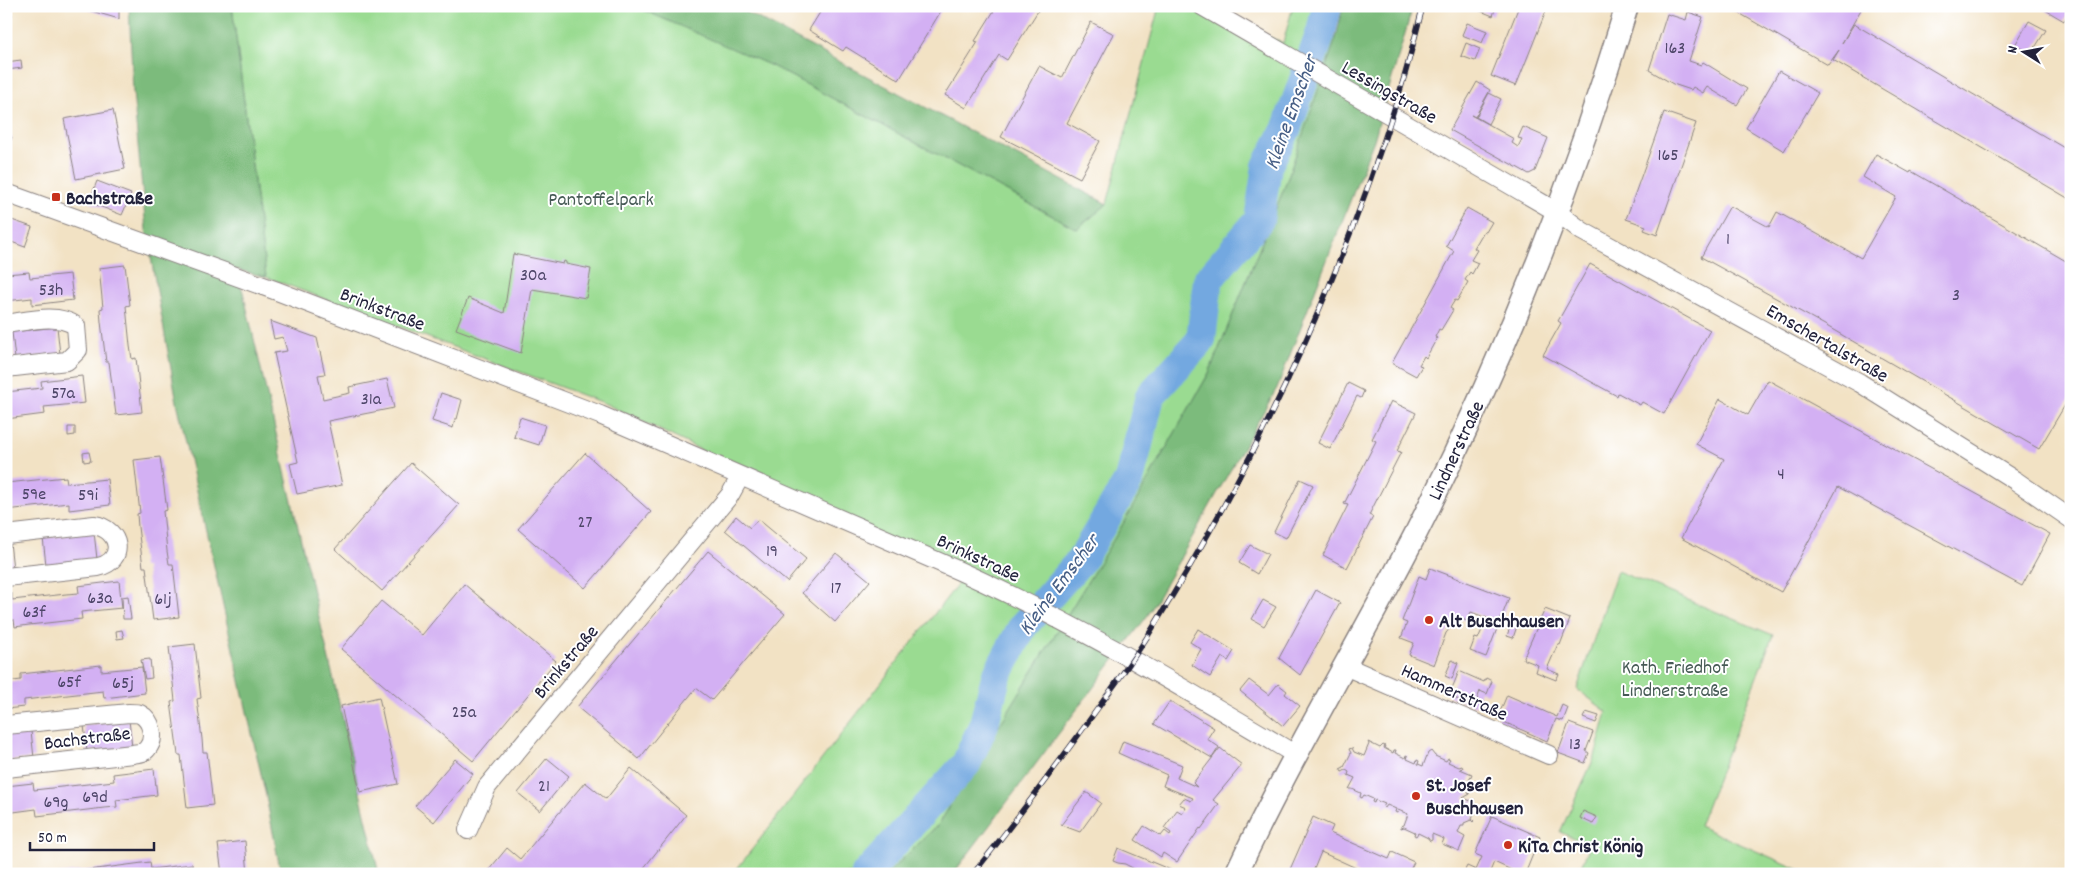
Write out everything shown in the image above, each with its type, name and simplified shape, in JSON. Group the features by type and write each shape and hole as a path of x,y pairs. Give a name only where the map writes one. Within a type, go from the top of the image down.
{"street":[{"name":"Lessingstraße","path":"1202,6 1557,212"},
{"name":"Lindnerstraße","path":"1236,874 1296,755 1415,534 1449,466 1506,340 1584,139 1627,6"},
{"name":"Brinkstraße","path":"6,193 419,344 600,415 740,477 946,564 1090,635 1296,755"},
{"name":"Emschertalstraße","path":"1557,212 1582,231 1860,383 1999,470 2071,519"},
{"path":"6,324 61,318 70,321 76,326 78,350 67,361 6,368"},
{"name":"Brinkstraße","path":"468,830 487,787 730,495 740,477"},
{"path":"6,535 94,525 108,529 112,533 115,538 116,552 112,560 106,565 6,577"},
{"name":"Hammerstraße","path":"1345,666 1549,755"},
{"name":"Bachstraße","path":"6,725 139,713 151,725 152,738 148,748 143,752 6,768"}],"green space":[{"path":"129,6 232,6 266,277 235,269 243,292 379,874 281,874 266,796 177,402 146,230 133,92"},
{"name":"Pantoffelpark","path":"232,6 640,6 772,66 1077,229 1107,204 1159,6 1199,6 1283,43 1293,6 1310,6 1336,38 1285,186 1209,373 1120,529 939,824 887,874 733,874 963,577 606,404 266,277"},
{"path":"634,6 735,6 1107,204 1077,229 772,66"},
{"path":"1343,6 1413,6 1374,140 1277,388 1148,615 953,874 887,874 939,824 1120,529 1209,373 1285,186 1336,38"},
{"name":"Kath. Friedhof Lindnerstraße","path":"1617,571 1773,635 1699,826 1809,874 1578,874 1590,845 1560,832 1595,756 1607,712 1577,689"}],"building":[{"path":"119,6 119,19 78,7"},
{"path":"824,6 944,6 899,80 846,47 843,51 809,30"},
{"path":"997,6 1041,6 1007,60 999,55 966,108 945,95 978,42 975,41"},
{"path":"1474,6 1496,6 1493,16 1473,8"},
{"path":"1519,6 1548,6 1516,86 1491,76"},
{"path":"1727,6 1863,6 1842,43 1854,24 2071,152 2071,200 1833,60 1839,50 1828,65"},
{"path":"2044,6 2071,6 2071,9 2064,21 2042,8"},
{"path":"6,10 12,14 11,19 6,21"},
{"path":"1688,12 1703,17 1689,61 1701,65 1703,62 1747,89 1737,105 1707,87 1703,93 1693,87 1691,90 1673,84 1649,70 1667,14 1686,20"},
{"path":"2029,21 2046,30 2031,54 2015,45"},
{"path":"1091,22 1114,34 1067,123 1100,141 1080,178 1001,137 1039,66 1062,78"},
{"path":"1467,23 1487,31 1482,43 1462,35"},
{"path":"1466,43 1480,49 1475,61 1461,56"},
{"path":"21,60 22,68 7,70 6,62"},
{"path":"1779,71 1818,93 1784,151 1746,128"},
{"path":"1477,82 1490,90 1475,117 1471,115 1514,139 1512,143 1518,147 1522,139 1518,138 1523,127 1548,138 1535,171 1529,174 1450,130"},
{"path":"1489,93 1501,99 1488,124 1476,117"},
{"path":"113,110 125,169 76,179 64,119"},
{"path":"1664,112 1696,123 1657,235 1644,230 1646,226 1626,219"},
{"path":"6,135 12,137 6,153"},
{"path":"1876,154 1910,173 1911,171 2071,264 2071,395 2039,449 1823,324 1701,257 1730,206 1769,227 1777,212 1861,258 1896,197 1863,177"},
{"path":"97,181 131,194 122,215 89,202"},
{"path":"1467,208 1492,222 1474,248 1477,250 1471,260 1478,263 1472,274 1470,272 1465,280 1468,282 1457,301 1455,300 1450,308 1453,310 1441,330 1439,329 1435,337 1437,338 1426,358 1424,356 1419,365 1422,366 1416,376 1392,363 1454,251 1446,246"},
{"path":"6,218 32,227 25,247 6,240"},
{"path":"513,254 563,264 564,261 566,264 591,269 586,298 532,289 521,353 456,329 468,298 504,313"},
{"path":"1590,264 1710,330 1664,414 1642,402 1640,405 1618,393 1617,396 1543,355 1561,323 1558,321"},
{"path":"125,265 130,305 126,306 130,346 132,359 136,358 142,412 116,415 109,362 106,362 101,322 100,309 103,308 99,268"},
{"path":"29,272 30,278 70,274 73,300 32,305 32,298 6,301 6,274"},
{"path":"270,321 317,338 325,374 318,375 323,399 350,393 349,387 387,379 394,408 328,421 342,485 297,494 290,464 298,462 274,353 287,351 283,337 274,339"},
{"path":"57,327 60,354 15,359 12,332"},
{"path":"82,376 85,403 44,407 45,414 6,419 6,392 42,388 41,381"},
{"path":"1768,380 2050,534 2022,586 1838,487 1781,592 1681,538 1724,459 1696,444 1720,399 1748,415"},
{"path":"1348,383 1364,391 1361,398 1357,396 1330,449 1318,443"},
{"path":"441,393 462,400 453,428 432,421"},
{"path":"1391,401 1416,413 1397,451 1401,452 1369,515 1373,517 1347,568 1323,555 1348,505 1344,504 1376,441 1372,439"},
{"path":"520,417 545,425 539,445 514,437"},
{"path":"68,427 75,427 75,435 68,436"},
{"path":"89,452 91,461 84,462 83,453"},
{"path":"585,453 651,512 585,588 518,529"},
{"path":"160,457 167,510 163,511 167,551 169,564 173,564 179,617 153,620 146,567 143,567 138,527 137,514 140,513 134,460"},
{"path":"411,463 459,505 382,591 335,549"},
{"path":"66,477 67,483 107,479 110,505 69,510 69,503 6,510 6,483"},
{"path":"1300,479 1313,485 1286,538 1274,532"},
{"path":"736,516 750,528 758,519 806,559 787,582 725,530"},
{"path":"94,532 97,559 46,565 43,538"},
{"path":"6,542 10,542 13,569 6,569"},
{"path":"1250,545 1268,554 1257,574 1239,563"},
{"path":"708,551 785,614 712,700 696,688 639,759 577,707"},
{"path":"836,553 870,581 835,622 802,593"},
{"path":"1430,568 1509,598 1486,657 1470,651 1475,638 1478,639 1487,618 1471,612 1467,621 1457,617 1454,626 1446,633 1434,665 1409,655 1414,643 1401,638 1407,623 1402,621 1419,576 1426,579"},
{"path":"119,581 122,608 81,612 82,619 15,627 14,620 6,621 6,594 12,594 12,600 79,593 78,586"},
{"path":"464,584 556,661 473,761 341,649 381,601 422,635"},
{"path":"1316,590 1340,603 1300,675 1279,658"},
{"path":"128,596 131,619 123,619 122,597"},
{"path":"1263,600 1276,607 1264,626 1252,619"},
{"path":"1545,609 1570,619 1560,645 1558,644 1547,669 1559,674 1556,680 1536,672 1538,665 1523,659"},
{"path":"1511,624 1517,626 1513,638 1507,636"},
{"path":"1198,629 1234,651 1228,661 1222,657 1210,677 1192,665 1201,649 1190,642"},
{"path":"122,630 124,638 117,639 116,631"},
{"path":"195,644 201,698 197,699 203,752 207,752 213,805 187,808 181,755 178,755 171,702 175,701 169,647"},
{"path":"150,659 152,678 145,679 141,660"},
{"path":"1452,660 1458,663 1452,679 1445,676"},
{"path":"101,665 101,671 142,667 145,693 104,698 103,691 24,700 24,707 6,709 6,682 21,680 21,674"},
{"path":"1459,671 1484,682 1486,678 1492,681 1487,694 1480,691 1475,706 1449,696"},
{"path":"1249,680 1269,695 1278,684 1287,691 1285,694 1300,706 1283,726 1240,691"},
{"path":"1507,695 1557,717 1562,705 1568,708 1563,721 1556,719 1547,741 1497,719"},
{"path":"379,697 398,784 360,792 341,706"},
{"path":"1170,701 1214,728 1207,739 1219,747 1212,758 1154,724"},
{"path":"1586,712 1599,716 1596,723 1583,718"},
{"path":"129,720 132,747 87,752 84,725"},
{"path":"1569,723 1593,732 1586,751 1589,753 1585,763 1558,753"},
{"path":"31,731 34,758 6,761 6,734"},
{"path":"1123,741 1182,765 1177,778 1197,787 1193,783 1220,748 1242,765 1213,800 1219,804 1177,862 1163,853 1161,857 1135,840 1144,826 1161,836 1165,831 1170,835 1171,833 1164,828 1177,810 1182,813 1186,807 1179,804 1184,798 1191,801 1193,798 1163,786 1167,775 1118,753"},
{"name":"St. Josef Buschhausen","path":"1368,742 1380,748 1383,745 1385,746 1384,748 1393,753 1396,750 1395,753 1405,758 1406,755 1408,756 1407,759 1416,763 1417,760 1419,761 1418,764 1423,766 1428,753 1431,751 1435,756 1446,761 1448,758 1450,759 1448,762 1459,767 1462,766 1463,768 1460,769 1472,774 1467,785 1470,786 1468,787 1468,793 1470,794 1463,798 1471,801 1475,800 1472,803 1478,812 1475,812 1472,819 1473,822 1471,820 1464,823 1464,826 1461,826 1458,833 1465,837 1459,851 1442,844 1444,839 1432,834 1432,840 1430,841 1418,833 1416,836 1414,835 1415,832 1404,827 1401,828 1408,814 1398,810 1397,813 1395,812 1396,809 1387,805 1385,808 1383,807 1385,804 1375,800 1374,803 1372,802 1373,799 1364,795 1362,798 1360,797 1361,793 1349,789 1355,778 1348,775 1349,772 1346,770 1342,772 1340,769 1344,767 1351,753 1349,749 1352,748 1354,752 1364,756 1369,744"},
{"path":"547,758 569,776 540,811 518,793"},
{"path":"455,759 473,774 434,822 415,806"},
{"path":"631,768 686,815 639,874 490,874 488,871 507,848 520,859 585,782 606,799"},
{"path":"154,769 157,795 116,800 117,807 37,816 36,809 6,813 6,786 33,783 34,790 114,781 113,774"},
{"path":"1086,792 1101,803 1080,832 1061,825"},
{"path":"1583,811 1597,817 1593,824 1580,818"},
{"name":"KiTa Christ König","path":"1492,816 1540,837 1525,874 1520,874 1494,862 1489,874 1463,874 1467,866 1476,870 1482,857 1475,854"},
{"path":"1313,817 1333,826 1330,833 1389,859 1392,852 1414,862 1408,874 1359,874 1354,872 1356,868 1321,852 1312,874 1288,874"},
{"path":"245,841 248,874 222,874 218,844"},
{"path":"1118,848 1171,870 1169,874 1144,874 1125,864 1113,861"},
{"path":"150,862 151,869 192,864 193,874 58,874"}],"waterway":[{"name":"Kleine Emscher","path":"866,874 966,764 984,724 996,677 1023,626 1081,560 1129,480 1150,396 1201,340 1208,280 1259,220 1267,166 1286,130 1321,32 1327,6"}],"railway":[{"path":"973,874 1052,771 1137,653 1187,571 1258,441 1321,306 1349,237 1398,97 1423,6"}],"place":[{"name":"Bachstraße","path":"56,197"},
{"name":"Alt Buschhausen","path":"1429,620"},
{"name":"St. Josef Buschhausen","path":"1416,796"},
{"name":"KiTa Christ König","path":"1508,845"}]}
